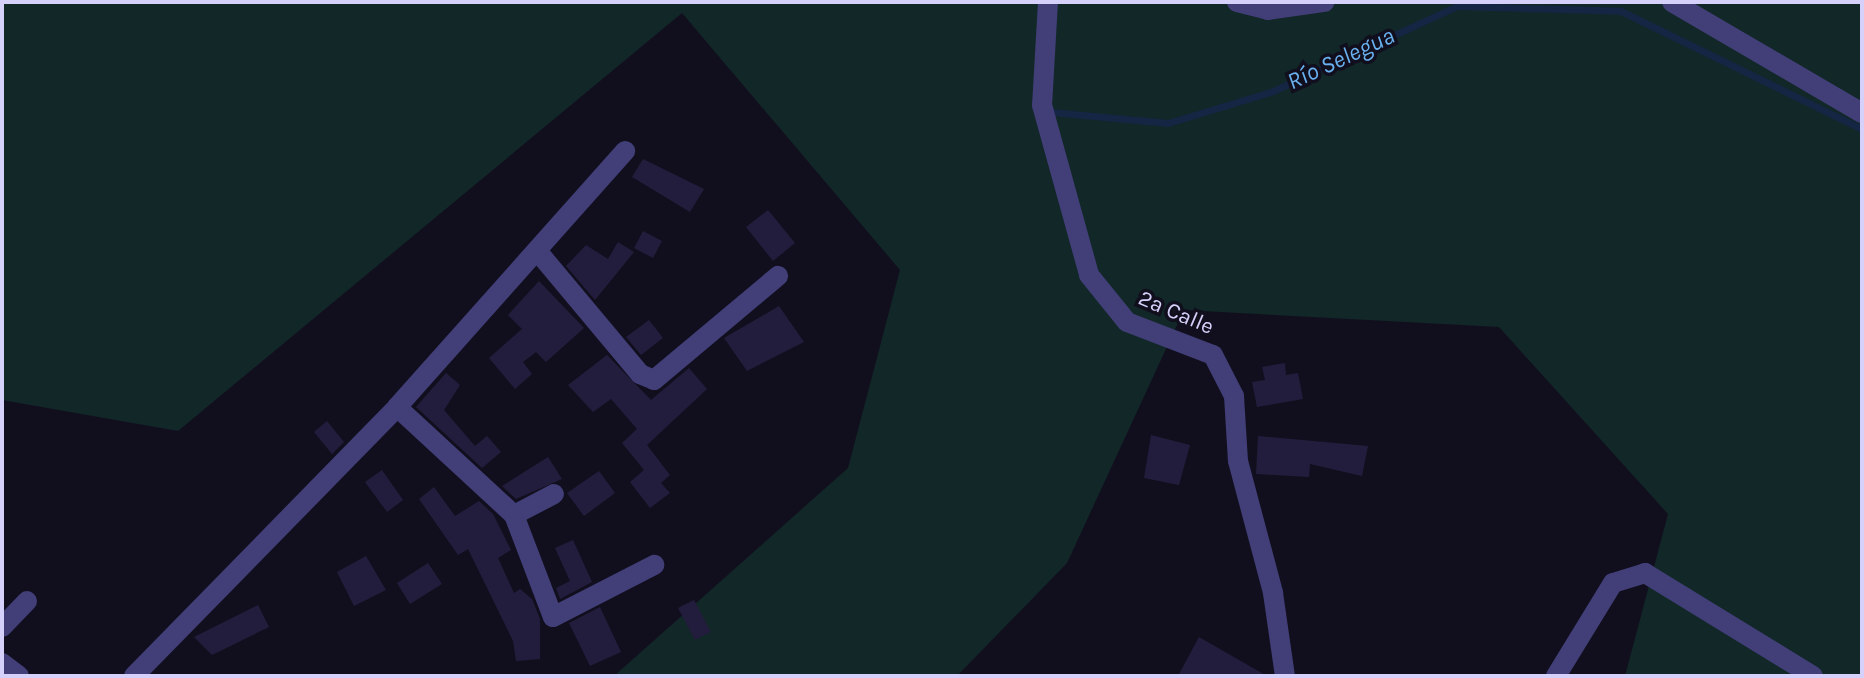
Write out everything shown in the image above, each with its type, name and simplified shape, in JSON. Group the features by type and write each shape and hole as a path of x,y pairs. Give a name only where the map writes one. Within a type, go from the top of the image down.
{"street":[{"name":"2a Calle","path":"1048,2 1042,105 1089,275 1127,322 1213,355 1234,396 1238,461 1273,593 1285,676"},
{"path":"1237,2 1268,10 1324,2"},
{"path":"1672,2 1862,113"},
{"path":"134,676 397,407 539,253 625,151"},
{"path":"539,253 640,374 654,380 778,276"},
{"path":"397,407 514,515 553,617 654,565"},
{"path":"514,515 554,494"},
{"path":"1556,676 1613,583 1645,573 1813,676"},
{"path":"2,627 27,601"},
{"path":"2,663 19,676"}],"green space":[{"path":"2,2 1862,2 1862,676 1625,676 1668,514 1499,327 1184,310 1067,563 957,676 614,676 848,468 900,270 682,13 178,431 2,400"}],"building":[{"path":"643,159 704,189 690,212 632,177"},
{"path":"768,210 795,243 773,261 746,227"},
{"path":"643,231 662,241 653,258 634,248"},
{"path":"618,242 634,252 595,300 566,266 586,245 608,259"},
{"path":"539,281 584,328 546,362 536,352 523,362 532,374 515,389 489,358 522,329 508,315"},
{"path":"779,306 804,342 747,371 724,338"},
{"path":"649,320 663,338 641,355 626,337"},
{"path":"607,355 651,400 689,368 707,389 647,445 670,475 661,483 670,493 650,508 630,482 644,470 622,443 637,429 611,399 593,412 568,385"},
{"path":"1285,363 1286,375 1298,373 1303,399 1257,407 1252,382 1265,380 1262,367"},
{"path":"446,373 460,385 444,410 475,446 487,436 501,452 482,468 416,407"},
{"path":"327,421 344,442 332,454 314,432"},
{"path":"1151,435 1190,445 1179,485 1144,478"},
{"path":"1258,436 1368,446 1362,476 1310,464 1309,477 1256,474"},
{"path":"548,457 562,479 516,499 502,486"},
{"path":"382,470 403,500 387,512 365,482"},
{"path":"599,471 615,493 584,516 567,493"},
{"path":"434,487 455,516 479,501 493,514 511,550 498,558 514,593 520,589 532,599 540,619 540,659 516,661 513,641 468,549 458,555 419,499"},
{"path":"573,540 592,582 560,599 556,588 570,581 555,548"},
{"path":"366,556 386,590 354,606 337,572"},
{"path":"428,563 442,584 410,604 397,583"},
{"path":"694,600 711,632 695,640 678,608"},
{"path":"258,605 269,627 212,655 194,637"},
{"path":"600,607 621,652 590,666 569,623"},
{"path":"1199,637 1267,676 1178,676"}],"waterway":[{"name":"Río Selegua","path":"1051,112 1168,123 1273,91 1457,6 1621,11 1862,129"}]}
